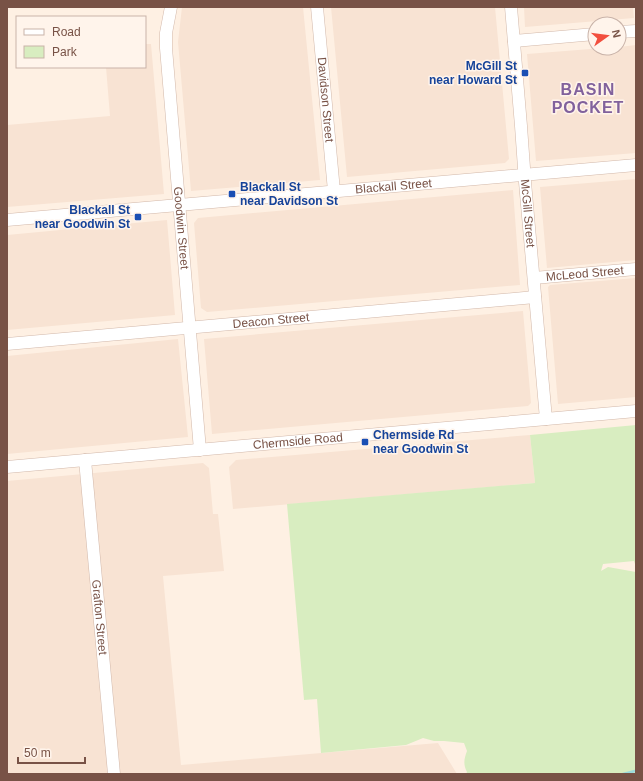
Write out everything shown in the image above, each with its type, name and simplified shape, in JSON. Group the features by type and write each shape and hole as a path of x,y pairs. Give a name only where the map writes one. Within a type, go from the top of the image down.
{"street":[{"name":"Goodwin Street","path":"171,7 166,33 166,48 200,450"},
{"name":"Davidson Street","path":"317,7 334,191"},
{"name":"McGill Street","path":"511,7 546,419"},
{"path":"514,41 587,35"},
{"name":"Blackall Street","path":"7,220 636,165"},
{"name":"McLeod Street","path":"534,278 636,269"},
{"name":"Deacon Street","path":"7,344 536,297"},
{"name":"Chermside Road","path":"7,467 636,411"},
{"name":"Grafton Street","path":"85,460 114,774"}],"shaded area":[{"path":"182,7 303,7 320,180 191,191 178,42"},
{"path":"331,7 495,7 509,159 505,163 347,177"},
{"path":"524,7 633,7 634,18 627,19 627,16 587,16 587,22 525,27"},
{"path":"146,44 151,44 164,194 7,207 7,125 110,116 106,68 146,68"},
{"path":"636,45 636,153 536,161 527,54 587,49 587,56 627,56 627,46"},
{"path":"636,179 636,260 547,268 540,187"},
{"path":"513,190 520,285 207,312 201,308 194,223 198,218"},
{"path":"167,220 175,315 7,330 7,235"},
{"path":"636,278 636,397 558,404 548,287 550,285"},
{"path":"523,311 531,403 528,406 212,434 204,339"},
{"path":"178,339 188,437 7,454 7,356"},
{"path":"530,435 535,483 233,509 229,467 236,460"},
{"path":"203,463 209,468 213,514 218,514 224,571 163,576 181,765 438,743 457,774 7,774 7,481"}],"green space":[{"path":"636,425 636,567 634,561 603,564 601,571 608,567 636,572 636,774 466,774 467,772 464,762 467,751 464,743 434,741 423,738 406,745 321,753 317,699 304,700 287,504 535,483 530,435"}],"waterway":[{"path":"623,774 636,771"}],"place":[{"name":"McGill St near Howard St","path":"525,73"},
{"name":"Blackall St near Davidson St","path":"232,194"},
{"name":"Blackall St near Goodwin St","path":"138,217"},
{"name":"Chermside Rd near Goodwin St","path":"365,442"}],"district":[{"name":"BASIN POCKET","path":"588,98"}]}
